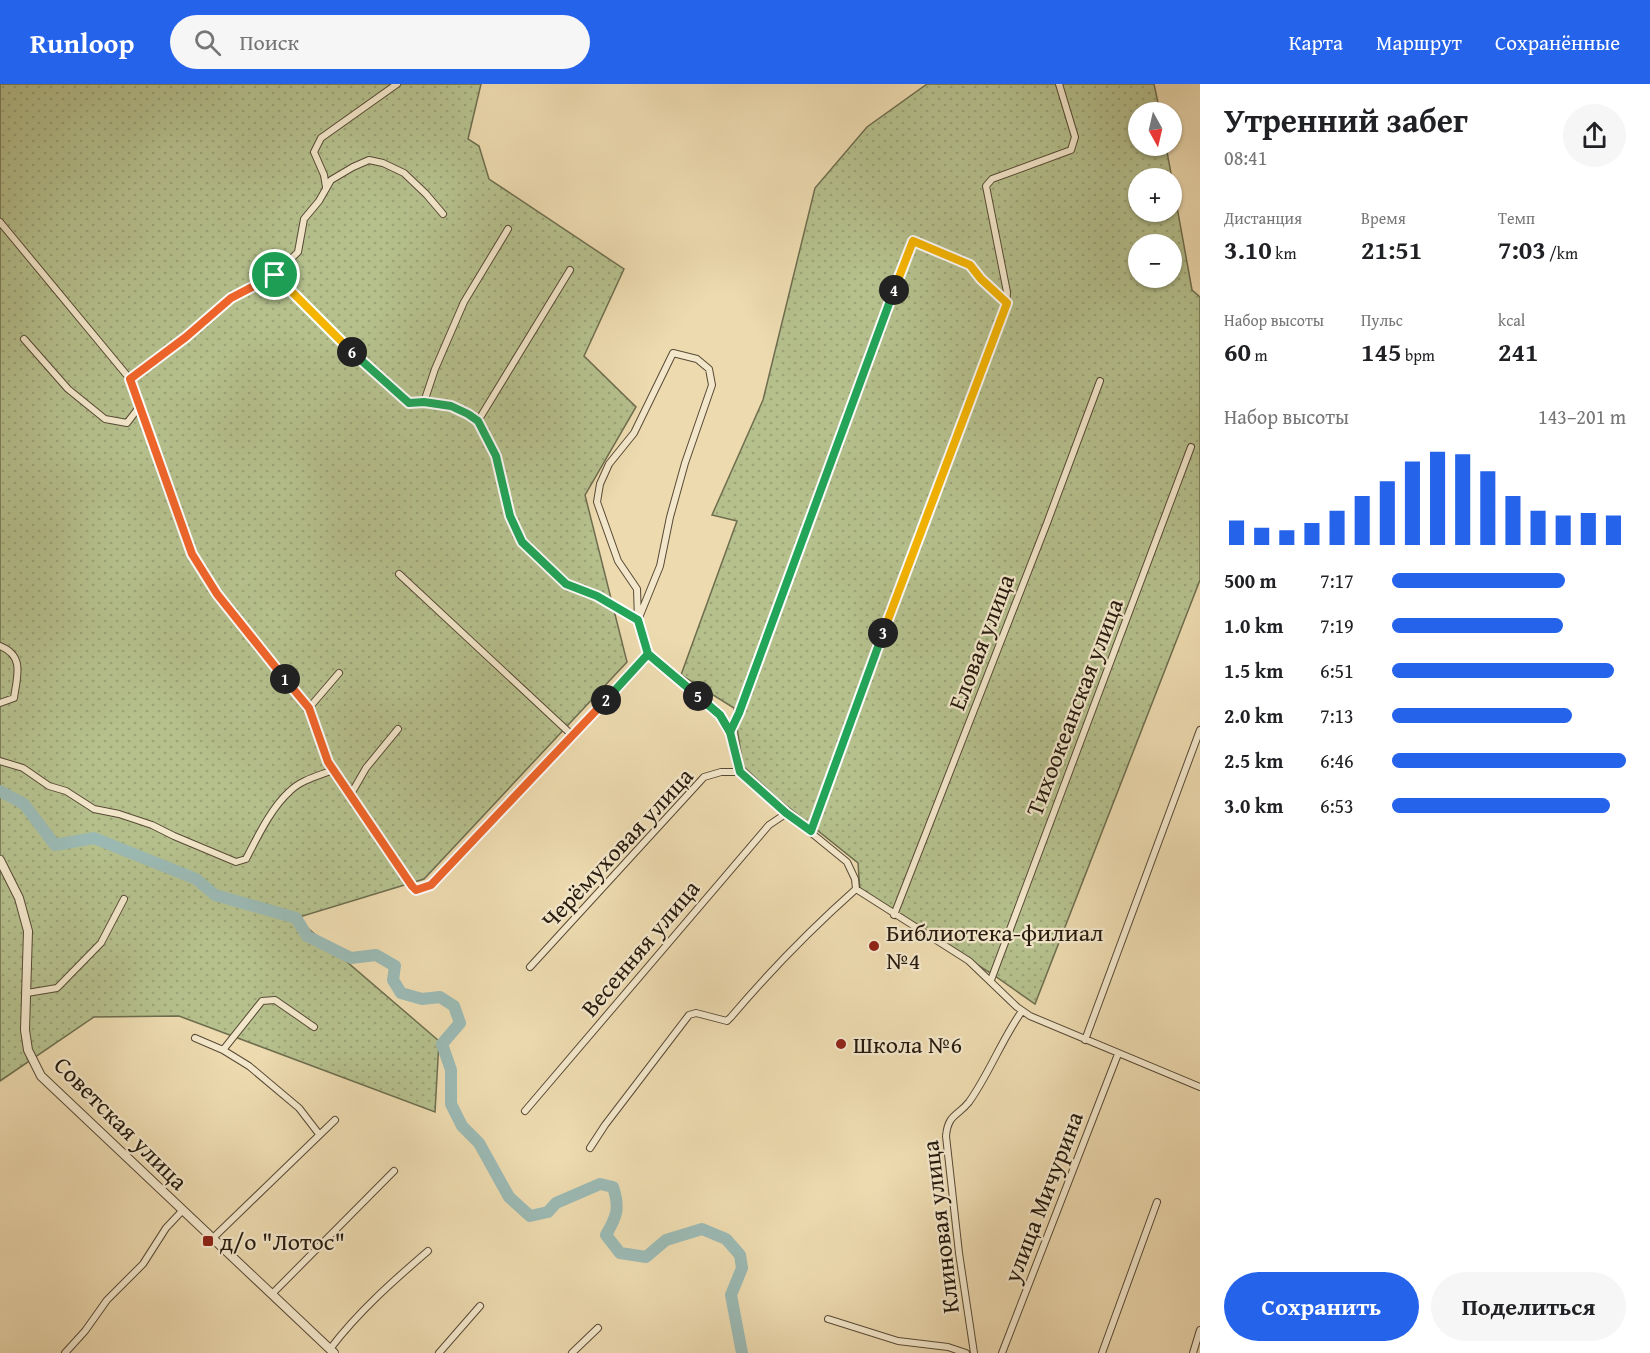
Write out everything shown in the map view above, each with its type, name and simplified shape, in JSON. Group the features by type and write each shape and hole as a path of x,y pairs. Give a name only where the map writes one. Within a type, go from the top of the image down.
{"street":[{"path":"326,187 324,175 314,152 321,138 397,84"},
{"path":"811,831 913,549 1007,303 1007,292 986,186 992,179 1071,150 1075,137 1059,84"},
{"path":"130,379 186,337 231,298 275,275 298,252 304,219 319,201 331,180 369,160 383,163 404,173 443,214"},
{"path":"0,222 130,379 192,554 217,594 309,708 328,762 416,890 431,885 648,654"},
{"path":"424,402 435,369 465,302 508,229"},
{"path":"730,732 913,241 970,265 981,279 1007,303"},
{"path":"478,421 570,270"},
{"path":"275,275 352,352 409,403 424,402 451,406 478,421 496,456 510,516 522,542 566,584 597,596 638,620"},
{"path":"24,339 68,389 105,419 127,423 141,406"},
{"path":"638,620 660,566 670,517 685,463 712,385 709,369 697,359 673,353 634,433 609,464 600,484 597,501 618,561 637,589 638,620 648,654 720,715 730,732 740,772 847,862 855,879 856,889 969,961 1030,1017 1200,1088"},
{"name":"Еловая улица","path":"894,915 1043,534 1100,381"},
{"name":"Тихоокеанская улица","path":"991,980 1191,447"},
{"path":"399,574 573,736"},
{"path":"0,646 10,650 19,666 14,698 0,703"},
{"path":"309,708 339,673"},
{"path":"351,794 366,768 398,729"},
{"path":"1085,1040 1200,730"},
{"path":"0,761 23,768 49,786 66,791 94,809 152,825 236,862 246,859 276,807 290,790 300,783 333,770"},
{"name":"Черёмуховая улица","path":"530,967 704,777 721,772 740,772"},
{"name":"Весенняя улица","path":"525,1111 769,825 786,813"},
{"name":"Советская улица","path":"0,860 19,898 28,931 25,1030 28,1050 41,1076 332,1351"},
{"path":"590,1148 689,1015 696,1012 727,1021 783,956 856,889"},
{"path":"27,993 57,988 101,943 124,899"},
{"path":"224,1050 262,1001 275,1000 314,1026"},
{"name":"Клиновая улица","path":"974,1353 958,1252 946,1136 947,1125 951,1117 968,1103 1022,1011"},
{"path":"195,1038 224,1050 249,1066 299,1108 319,1134"},
{"name":"улица Мичурина","path":"1002,1353 1118,1054"},
{"path":"213,1238 335,1120"},
{"path":"272,1294 394,1171"},
{"path":"1102,1353 1157,1202"},
{"path":"65,1353 85,1331 107,1300 143,1264 166,1228 182,1211"},
{"path":"332,1351 345,1331 370,1304 428,1251"},
{"path":"439,1353 480,1306"},
{"path":"828,1319 898,1341 948,1347 966,1353"},
{"path":"572,1353 598,1328"},
{"path":"1193,1353 1200,1330"}],"green space":[{"path":"0,84 481,84 468,139 479,146 489,179 624,269 584,356 636,407 585,495 627,662 424,879 296,918 439,1041 435,1112 179,1016 94,1017 0,1081"},
{"path":"927,84 1154,84 1158,102 1128,102 1128,156 1168,156 1170,168 1128,168 1128,222 1180,222 1182,234 1128,234 1128,288 1182,288 1182,234 1192,290 1200,297 1200,580 1035,1004 992,974 860,892 858,863 777,798 743,766 734,708 681,675 737,521 712,515 763,400 815,188 867,127"}],"waterway":[{"path":"0,791 24,804 55,845 94,838 196,879 215,895 296,918 307,936 351,958 376,955 395,966 393,980 401,993 422,999 440,997 454,1006 460,1023 442,1044 451,1070 451,1104 462,1126 479,1143 509,1197 530,1216 548,1212 556,1203 600,1184 613,1187 616,1212 606,1235 620,1253 646,1257 666,1240 702,1229 726,1239 740,1255 742,1268 731,1295 742,1353"}],"place":[{"name":"Библиотека-филиал №4","path":"874,946"},
{"name":"Школа №6","path":"841,1044"},
{"name":"д/о \"Лотос\"","path":"208,1241"}],"route":[{"path":"275,275 231,298 186,337 130,379 192,554 217,594 309,708 328,762 412,886 420,890 431,885 648,654 720,715 730,732 740,772 786,813 811,831 913,549 1007,303 981,279 970,265 913,241 730,732 720,715 684,684 648,654 638,620 597,596 566,584 522,542 510,516 496,456 478,421 451,406 424,402 409,403 352,352 275,275"}]}
